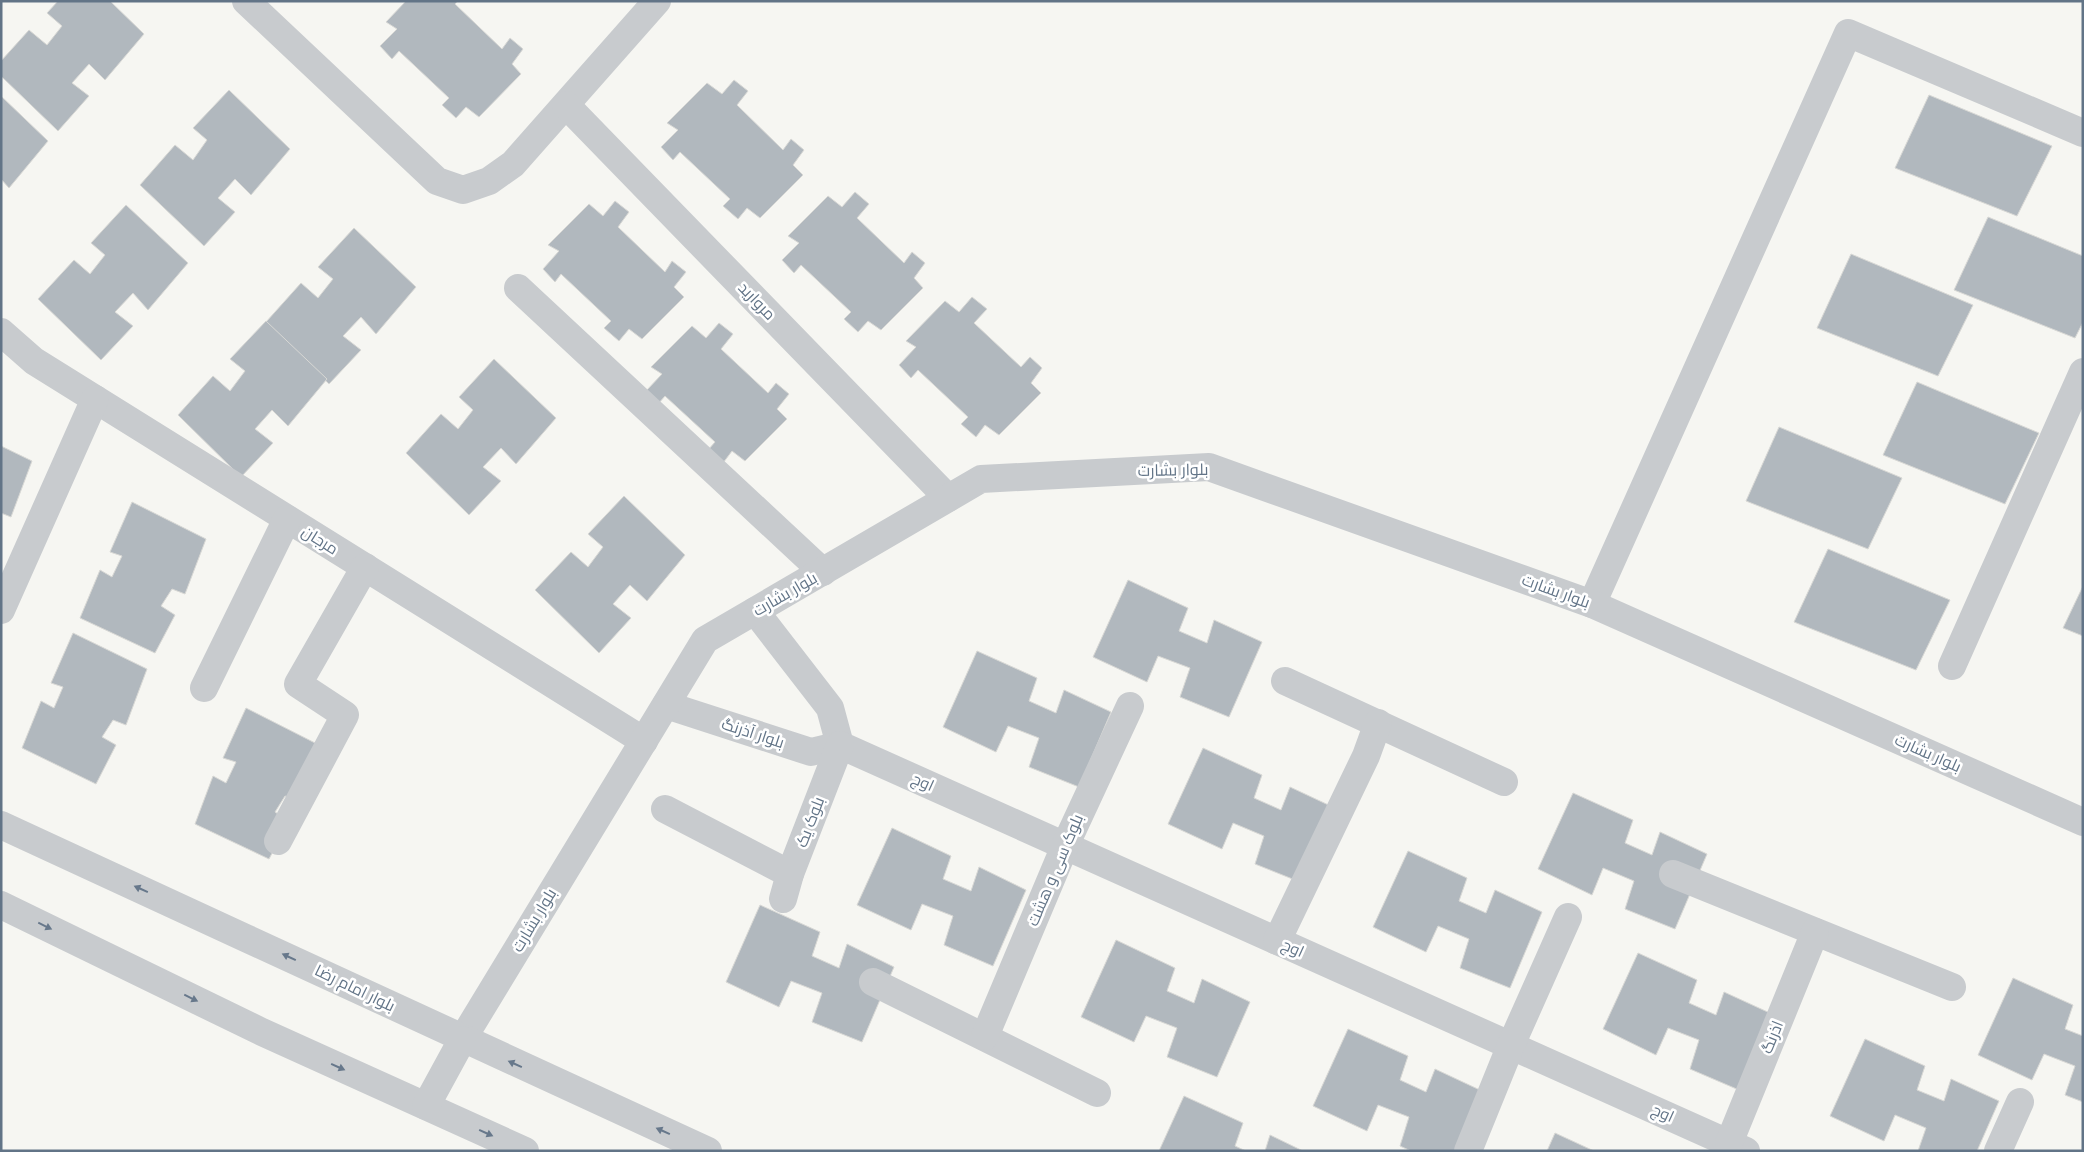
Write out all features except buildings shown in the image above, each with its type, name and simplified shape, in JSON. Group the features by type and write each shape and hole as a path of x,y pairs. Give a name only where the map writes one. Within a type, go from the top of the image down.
{"street":[{"path":"246,1 437,180 463,190 488,181 513,164 657,1"},
{"path":"1592,604 1848,33 2083,134"},
{"name":"مروارید","path":"566,105 948,498"},
{"path":"518,288 823,572"},
{"name":"مرجان","path":"1,332 34,361 644,742"},
{"path":"1952,666 2083,372"},
{"path":"1,610 96,399"},
{"name":"بلوار بشارت","path":"426,1106 462,1040 705,640 980,479 1209,467 1592,604 2083,822"},
{"path":"204,688 287,519"},
{"path":"278,841 345,715 298,684 365,567"},
{"path":"755,611 830,708 840,744"},
{"path":"1285,680 1504,782"},
{"name":"بلوار آذرنگ","path":"666,705 811,752 840,744"},
{"name":"بلوک سی و هشت","path":"985,1036 1065,846 1130,706"},
{"path":"1277,941 1366,756 1378,723"},
{"name":"اوج","path":"840,744 1738,1147"},
{"name":"بلوک یک","path":"665,809 786,887 840,744"},
{"name":"بلوار امام رضا","path":"1,825 296,960 462,1040 708,1151"},
{"path":"1673,874 1952,988"},
{"path":"1,905 262,1032 525,1151"},
{"path":"1468,1151 1511,1045 1568,917"},
{"name":"اذرنگ","path":"1738,1147 1815,932"},
{"path":"874,982 1097,1093"},
{"path":"1998,1151 2020,1102"}]}
